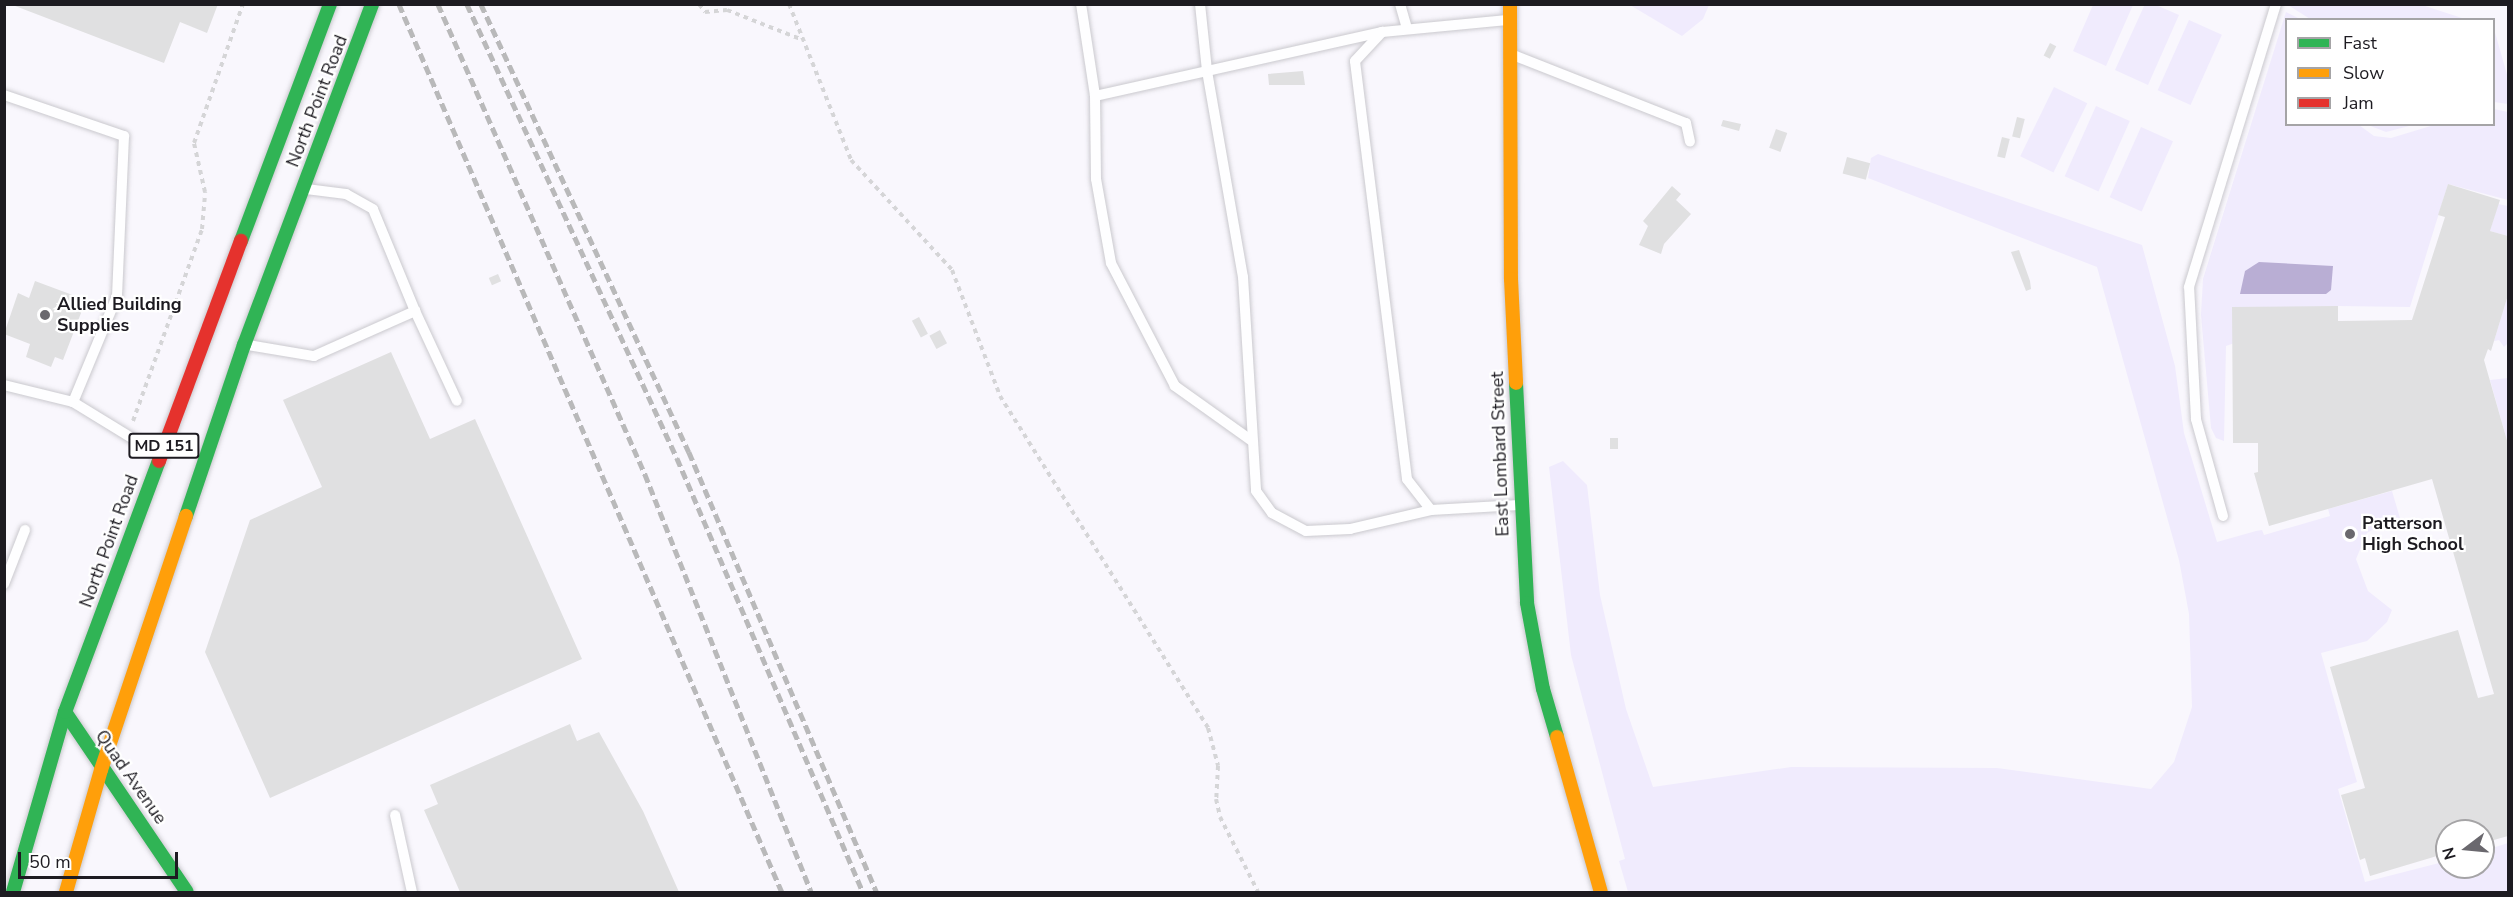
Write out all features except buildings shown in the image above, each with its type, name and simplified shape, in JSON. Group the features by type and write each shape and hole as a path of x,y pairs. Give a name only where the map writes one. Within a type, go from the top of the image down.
{"main road":[{"name":"North Point Road","path":"13,892 65,712 166,458 229,271 330,4"},
{"name":"North Point Road","path":"66,892 101,771 196,471 372,4"},
{"name":"East Lombard Street","path":"1510,4 1511,279 1519,506 1527,603 1543,689 1601,892"},
{"path":"229,271 267,285"},
{"name":"Quad Avenue","path":"65,712 101,771 164,854 187,892"}],"lane":[{"path":"1081,4 1095,96 1096,178 1112,263 1175,386 1252,441"},
{"path":"1200,4 1207,71 1243,278 1256,490 1272,513 1306,531 1350,529 1431,510 1519,506"},
{"path":"1400,4 1407,28"},
{"path":"2223,516 2196,419 2189,287 2276,4"},
{"path":"1095,96 1382,32 1428,25 1510,20"},
{"path":"1382,32 1355,61 1407,479 1431,510"},
{"path":"1510,54 1686,123 1690,142"},
{"path":"4,95 124,136 117,296 73,402"},
{"path":"303,188 346,194 373,209 415,311 457,401"},
{"path":"244,345 314,356 415,311"},
{"path":"4,385 73,402 128,433 166,458"},
{"path":"4,584 25,530"},
{"path":"395,815 412,892"}],"path":[{"path":"128,433 202,229 205,192 194,143 243,4"},
{"path":"699,4 705,12 727,10 803,40"},
{"path":"789,4 851,160 952,270 999,396 1208,728 1218,766 1216,799 1220,817 1258,892"}],"shaded area":[{"path":"2145,4 2156,5 2179,15 2148,85 2115,70"},
{"path":"1630,5 1709,5 1703,19 1682,36"},
{"path":"2093,5 2133,5 2106,66 2073,51"},
{"path":"2288,5 2422,5 2462,18 2308,18"},
{"path":"2286,12 2298,18 2285,18 2285,126 2360,126 2374,136 2391,138 2431,126 2495,126 2495,109 2508,112 2508,200 2448,184 2410,307 2338,306 2226,346 2224,441 2216,438 2211,428 2201,315 2203,279"},
{"path":"2189,20 2222,35 2191,105 2158,90"},
{"path":"2495,32 2508,78 2508,104 2495,102"},
{"path":"2054,87 2087,103 2054,172 2020,156"},
{"path":"2096,106 2130,121 2098,191 2065,176"},
{"path":"2371,126 2409,126 2386,132"},
{"path":"2141,127 2173,141 2142,212 2110,197"},
{"path":"1878,154 2142,245 2175,366 2184,433 2217,542 2262,530 2264,535 2330,516 2328,509 2392,491 2402,525 2384,523 2367,533 2356,559 2368,591 2392,610 2387,622 2367,641 2321,653 2357,782 2338,789 2365,882 2435,864 2435,879 2495,879 2495,847 2508,843 2508,892 1628,892 1619,861 1625,859 1571,655 1549,467 1563,461 1587,485 1600,595 1626,709 1653,787 1791,767 1997,768 2151,789 2174,762 2192,707 2189,614 2179,560 2097,267 1868,178 1871,158"},
{"path":"2498,204 2508,206 2508,236 2490,231"},
{"path":"2259,262 2333,266 2331,290 2326,294 2240,294 2245,271"},
{"path":"2508,295 2508,343 2504,347 2499,340 2494,341"},
{"path":"2508,378 2508,444 2490,380"}],"railway":[{"path":"399,4 782,892"},
{"path":"438,4 645,474 811,892"},
{"path":"467,4 677,458 863,892"},
{"path":"481,4 689,452 877,892"}],"traffic: fast":[{"path":"241,241 330,4"},
{"path":"186,516 244,345 372,4"},
{"path":"1516,383 1527,603 1543,689 1557,737"},
{"path":"13,892 65,712 159,461"},
{"path":"65,712 187,892"}],"traffic: slow":[{"path":"1510,4 1511,279 1516,383"},
{"path":"66,892 101,770 186,516"},
{"path":"1557,737 1601,892"}],"traffic: jam":[{"path":"159,461 241,241"}],"place":[{"name":"Allied Building Supplies","path":"45,315"},
{"name":"Patterson High School","path":"2350,534"}]}
